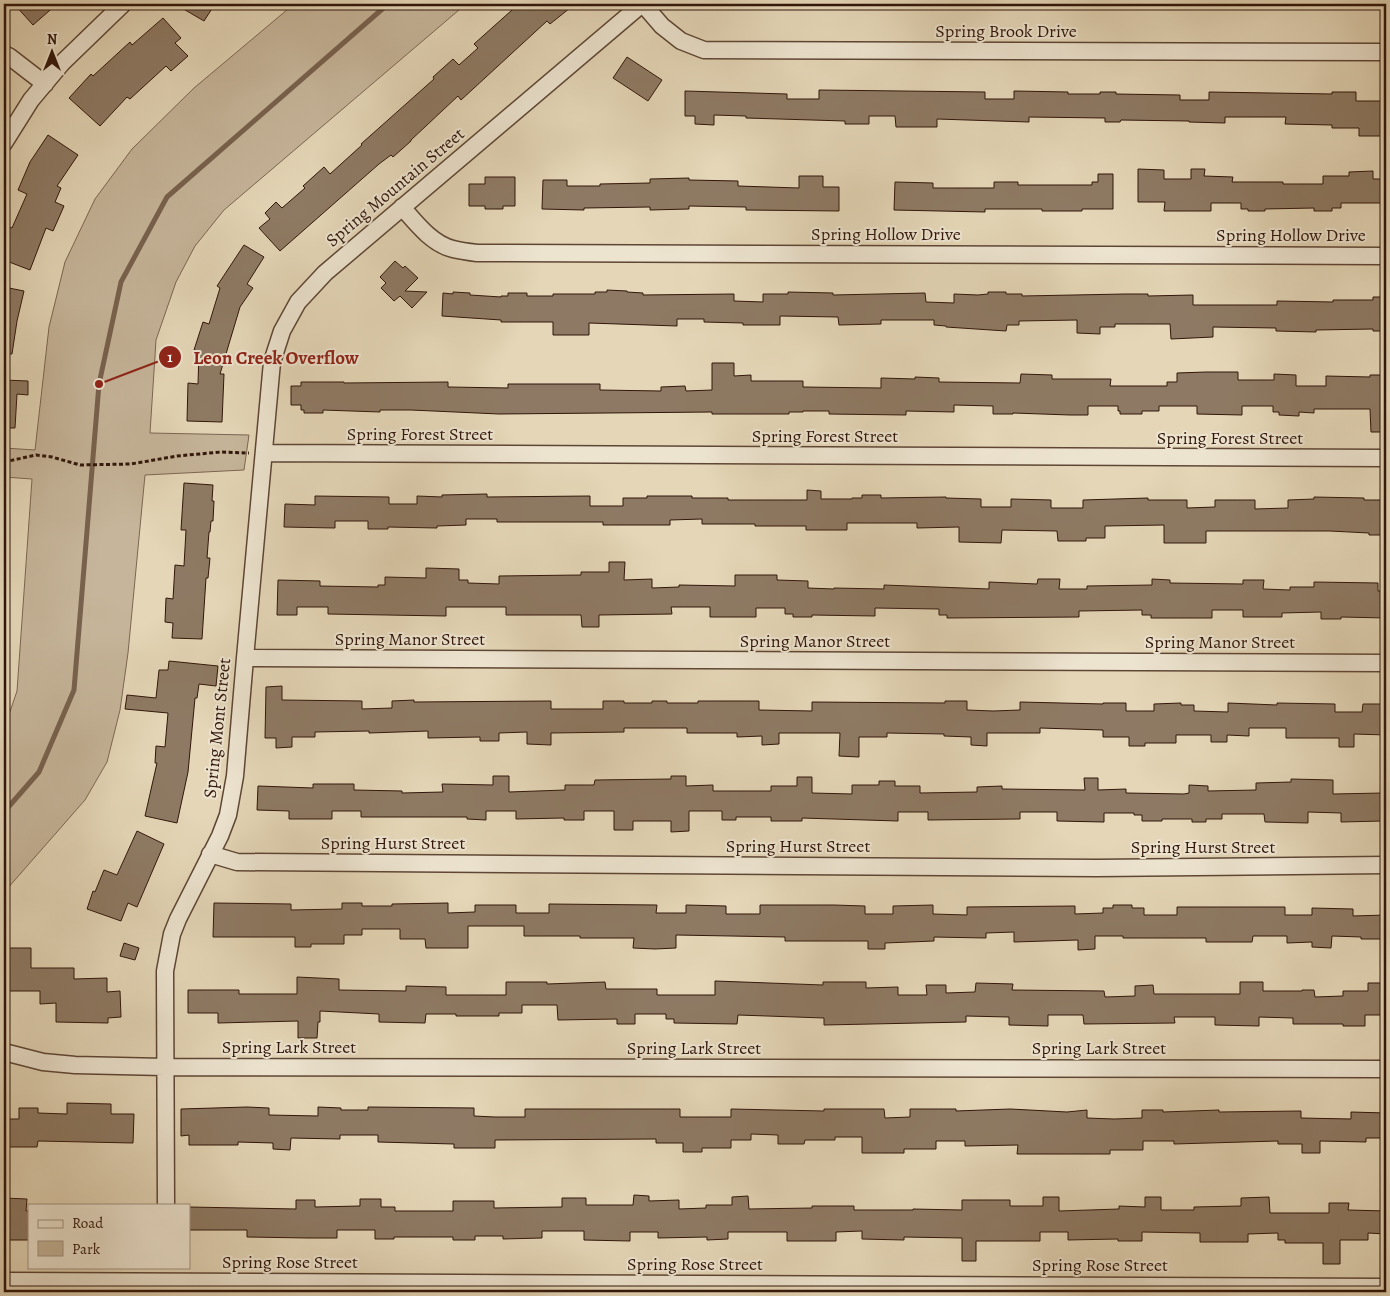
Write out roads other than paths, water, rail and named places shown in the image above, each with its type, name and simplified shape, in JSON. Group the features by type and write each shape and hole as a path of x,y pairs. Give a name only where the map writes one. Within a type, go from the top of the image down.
{"street":[{"path":"4,143 31,100 62,63 123,4"},
{"name":"Spring Brook Drive","path":"642,4 662,26 681,41 704,50 1386,52"},
{"name":"Spring Mountain Street","path":"264,453 272,362 282,331 298,302 324,273 642,4"},
{"path":"4,54 45,84"},
{"name":"Spring Hollow Drive","path":"402,207 419,227 438,243 452,249 477,253 1386,256"},
{"name":"Spring Forest Street","path":"264,453 1386,458"},
{"name":"Spring Mont Street","path":"166,1204 165,971 172,934 220,836 228,815 235,776 244,658 264,453"},
{"name":"Spring Manor Street","path":"244,658 1386,663"},
{"name":"Spring Hurst Street","path":"210,854 237,862 1087,868 1386,865"},
{"name":"Spring Lark Street","path":"4,1052 43,1062 75,1066 1386,1068"},
{"name":"Spring Rose Street","path":"4,1281 166,1280 1386,1287"}],"waterway":[{"path":"4,812 39,772 74,690 99,384 121,282 167,197 388,4"}],"place":[{"name":"Leon Creek Overflow","path":"99,384"}]}
